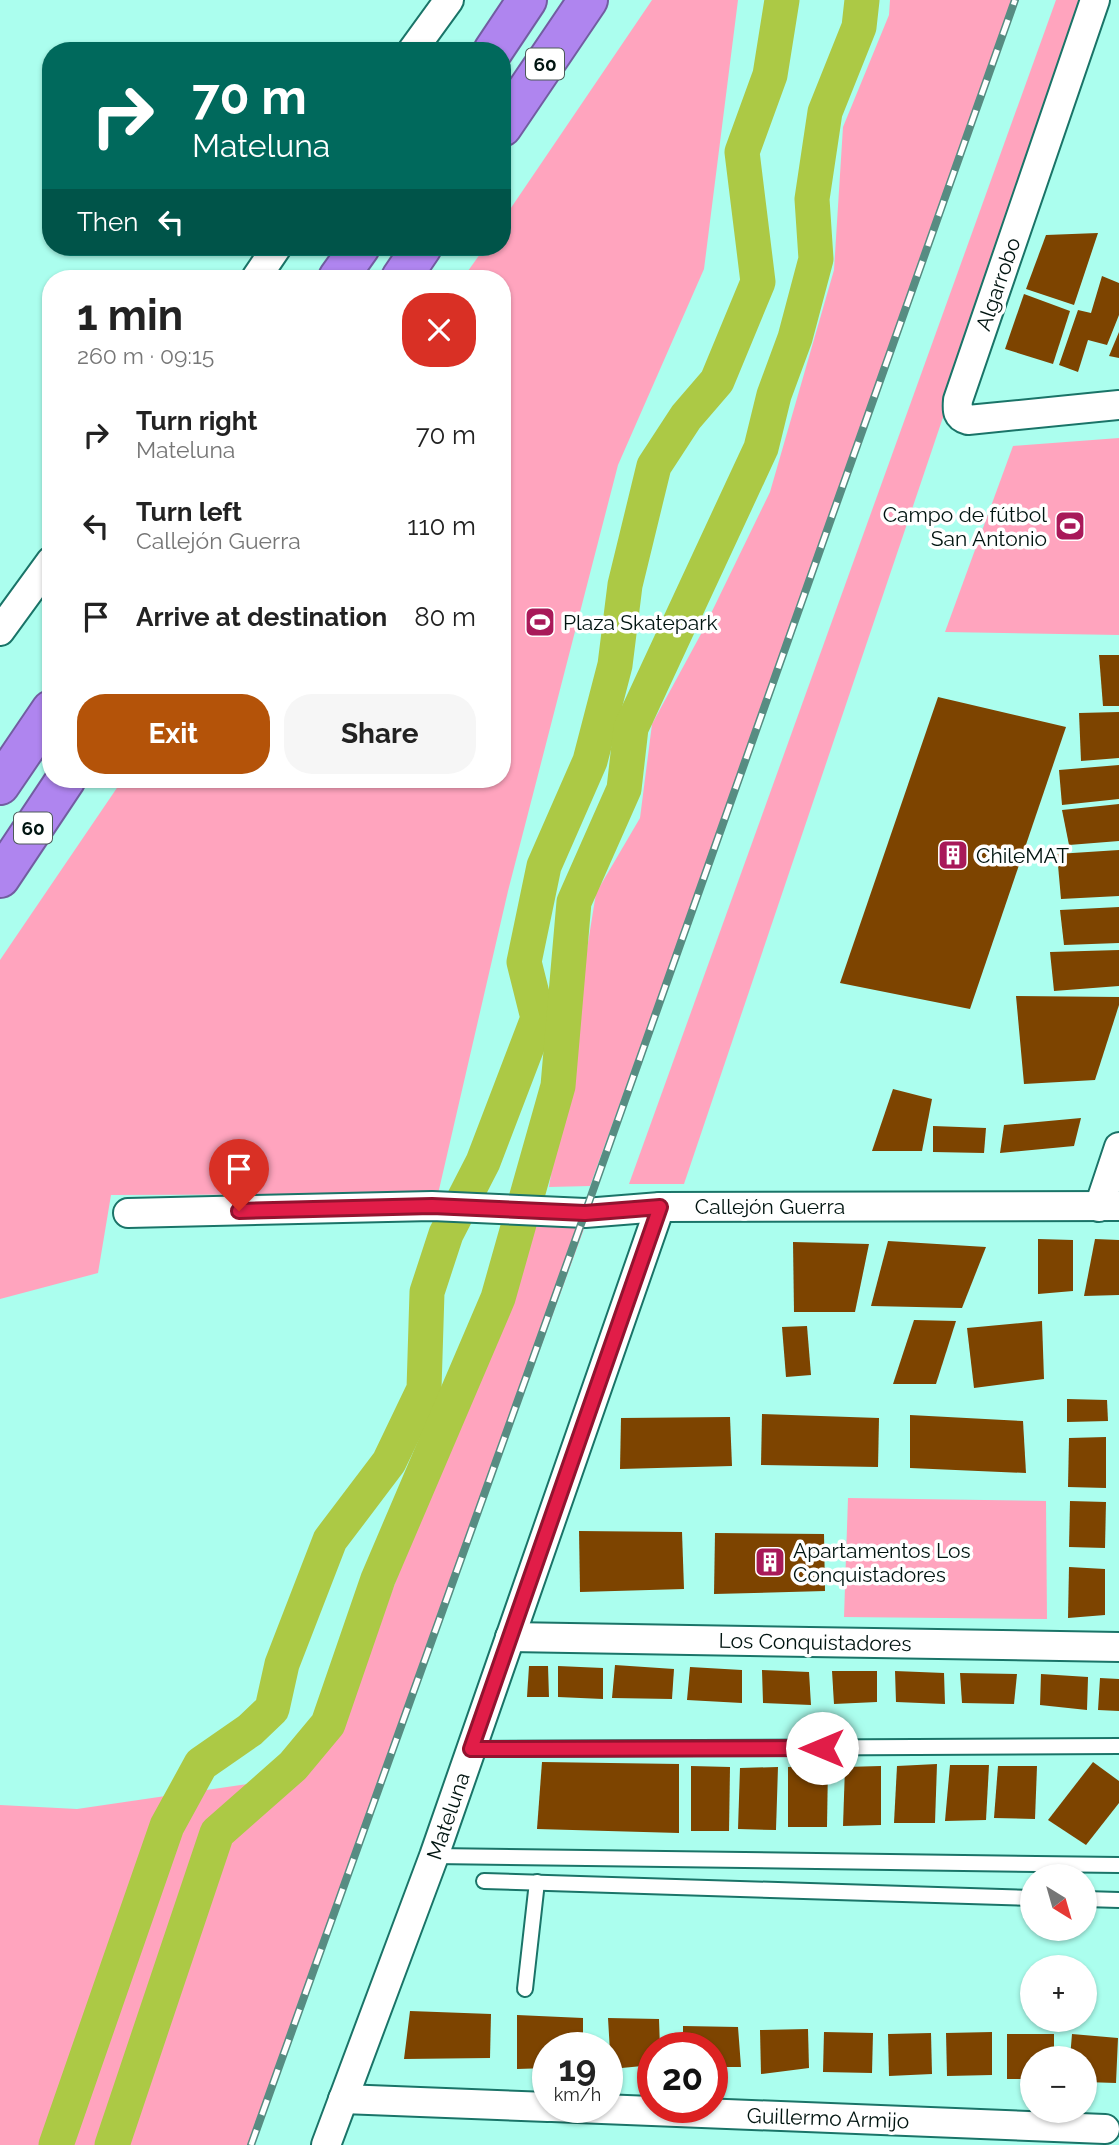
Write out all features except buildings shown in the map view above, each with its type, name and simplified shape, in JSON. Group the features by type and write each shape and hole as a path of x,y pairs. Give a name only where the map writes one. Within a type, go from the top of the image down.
{"highway":[{"name":"60","path":"498,42 527,0"},
{"name":"60","path":"511,114 588,0"},
{"name":"60","path":"0,785 42,723"},
{"name":"60","path":"0,878 60,788"}],"street":[{"path":"419,42 449,0"},
{"name":"Algarrobo","path":"1095,0 957,408 958,415 968,420 1119,405"},
{"path":"0,631 42,573"},
{"path":"1109,1206 1119,1147"},
{"name":"Callejón Guerra","path":"128,1213 432,1206 585,1213 660,1207 1109,1206"},
{"name":"Mateluna","path":"327,2145 434,1856 660,1207"},
{"name":"Los Conquistadores","path":"510,1637 1119,1647"},
{"name":"Guillermo Armijo","path":"343,2099 532,2106"},
{"name":"Guillermo Armijo","path":"623,2110 1105,2129"}],"lane":[{"path":"471,1749 1119,1746"},
{"path":"434,1856 1119,1865"},
{"path":"484,1881 1020,1898"},
{"path":"525,1989 537,1882"},
{"path":"1097,1899 1119,1900"}],"shaded area":[{"name":"Plaza Skatepark","path":"652,0 738,0 704,269 618,465 508,891 438,1194 111,1195 98,1273 0,1299 0,960 117,788 511,788 511,270 469,270 479,256 511,256 511,208"},
{"path":"890,0 1018,0 590,1186 549,1187 596,893 640,818 652,724 701,634 770,492 834,270 843,127 889,15"},
{"path":"1056,0 1084,0 684,1184 629,1184"},
{"path":"1119,438 1119,635 945,632 1013,446"},
{"path":"585,1226 250,2145 0,2145 0,1805 77,1809 301,1776 339,1735 398,1575 509,1309 533,1227"},
{"path":"848,1498 1046,1501 1047,1619 844,1617"}],"waterway":[{"path":"56,2145 167,1826 201,1764 250,1730 272,1709 282,1664 330,1540 389,1462 424,1389 427,1292 446,1234 483,1162 538,1018 524,962 544,866 590,761 615,665 625,585 654,466 686,417 717,381 758,282 742,152 770,75 782,0"},
{"path":"112,2145 217,1833 293,1766 328,1724 378,1579 498,1298 558,1086 574,902 624,789 631,728 761,448 774,395 795,338 816,259 812,199 825,112 859,27 862,0"}],"railway":[{"path":"251,2145 1015,0"}],"place":[{"name":"Campo de fútbol San Antonio","path":"1070,526"},
{"name":"Plaza Skatepark","path":"540,622"},
{"name":"ChileMAT","path":"953,855"},
{"name":"Apartamentos Los Conquistadores","path":"770,1562"}],"route":[{"path":"239,1211 432,1206 585,1213 660,1207 471,1749 822,1748"}]}
